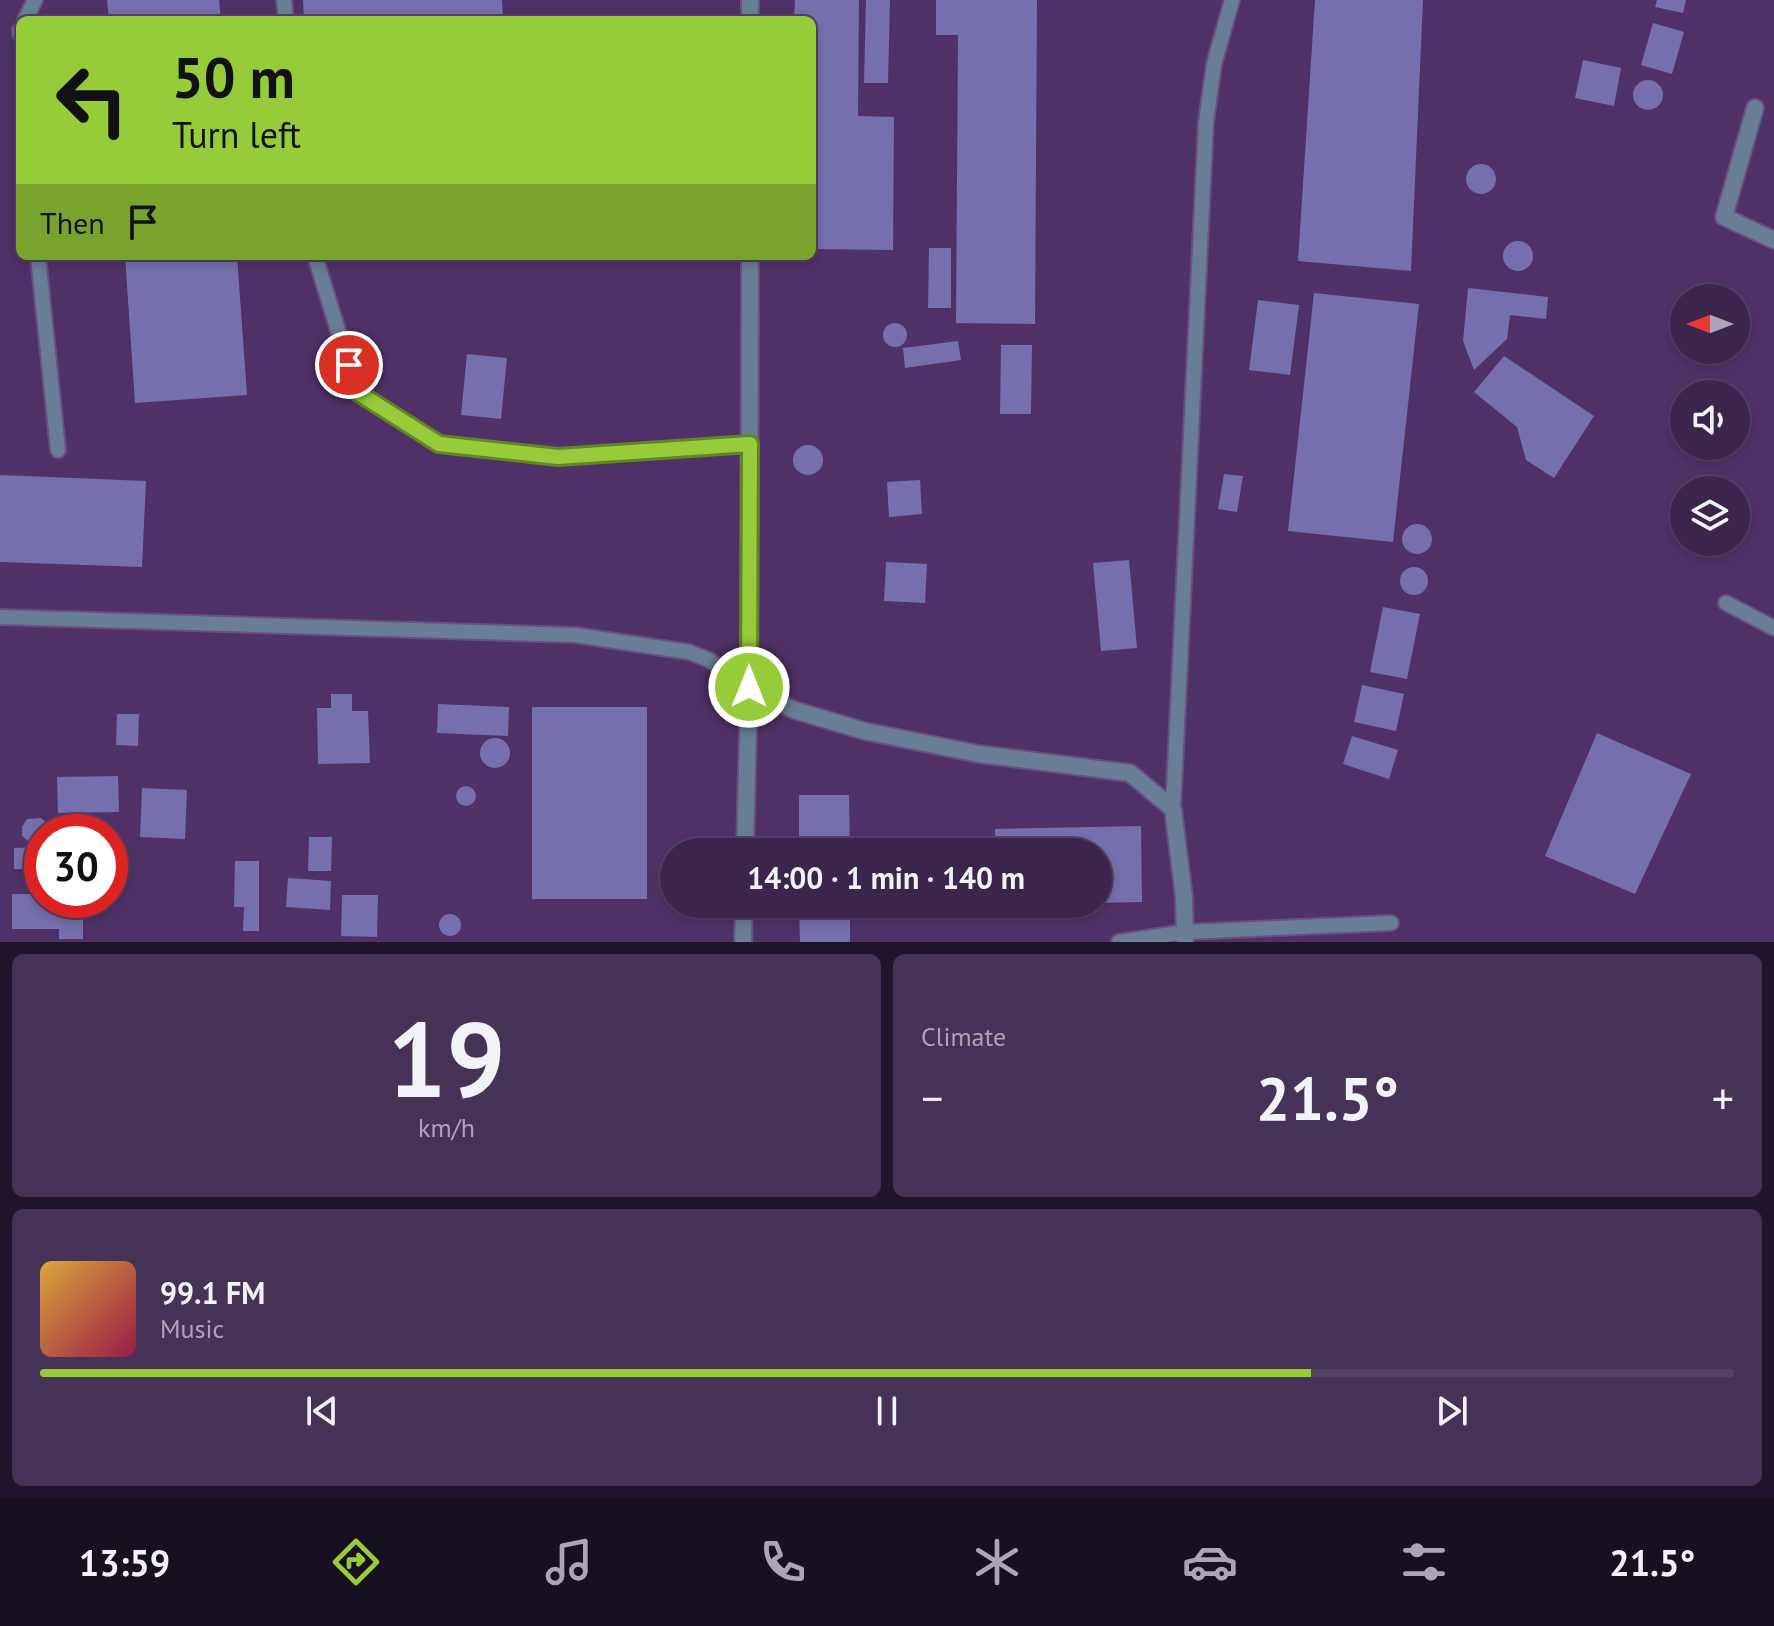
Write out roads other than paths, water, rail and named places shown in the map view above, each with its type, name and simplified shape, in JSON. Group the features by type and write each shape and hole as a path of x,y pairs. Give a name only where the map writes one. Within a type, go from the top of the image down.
{"street":[{"path":"1755,108 1724,217 1774,240"},
{"path":"745,838 749,687 750,260"},
{"path":"749,687 794,710 864,731 979,754 1130,773 1173,809 1185,937"},
{"path":"743,942 744,918"}],"lane":[{"path":"1173,809 1206,122 1214,64 1232,0"},
{"path":"38,260 58,450"},
{"path":"316,260 357,392 439,444 558,457 750,444"},
{"path":"1726,603 1774,628"},
{"path":"0,617 590,636 689,652 709,660 749,687"},
{"path":"1119,942 1391,923"}]}
